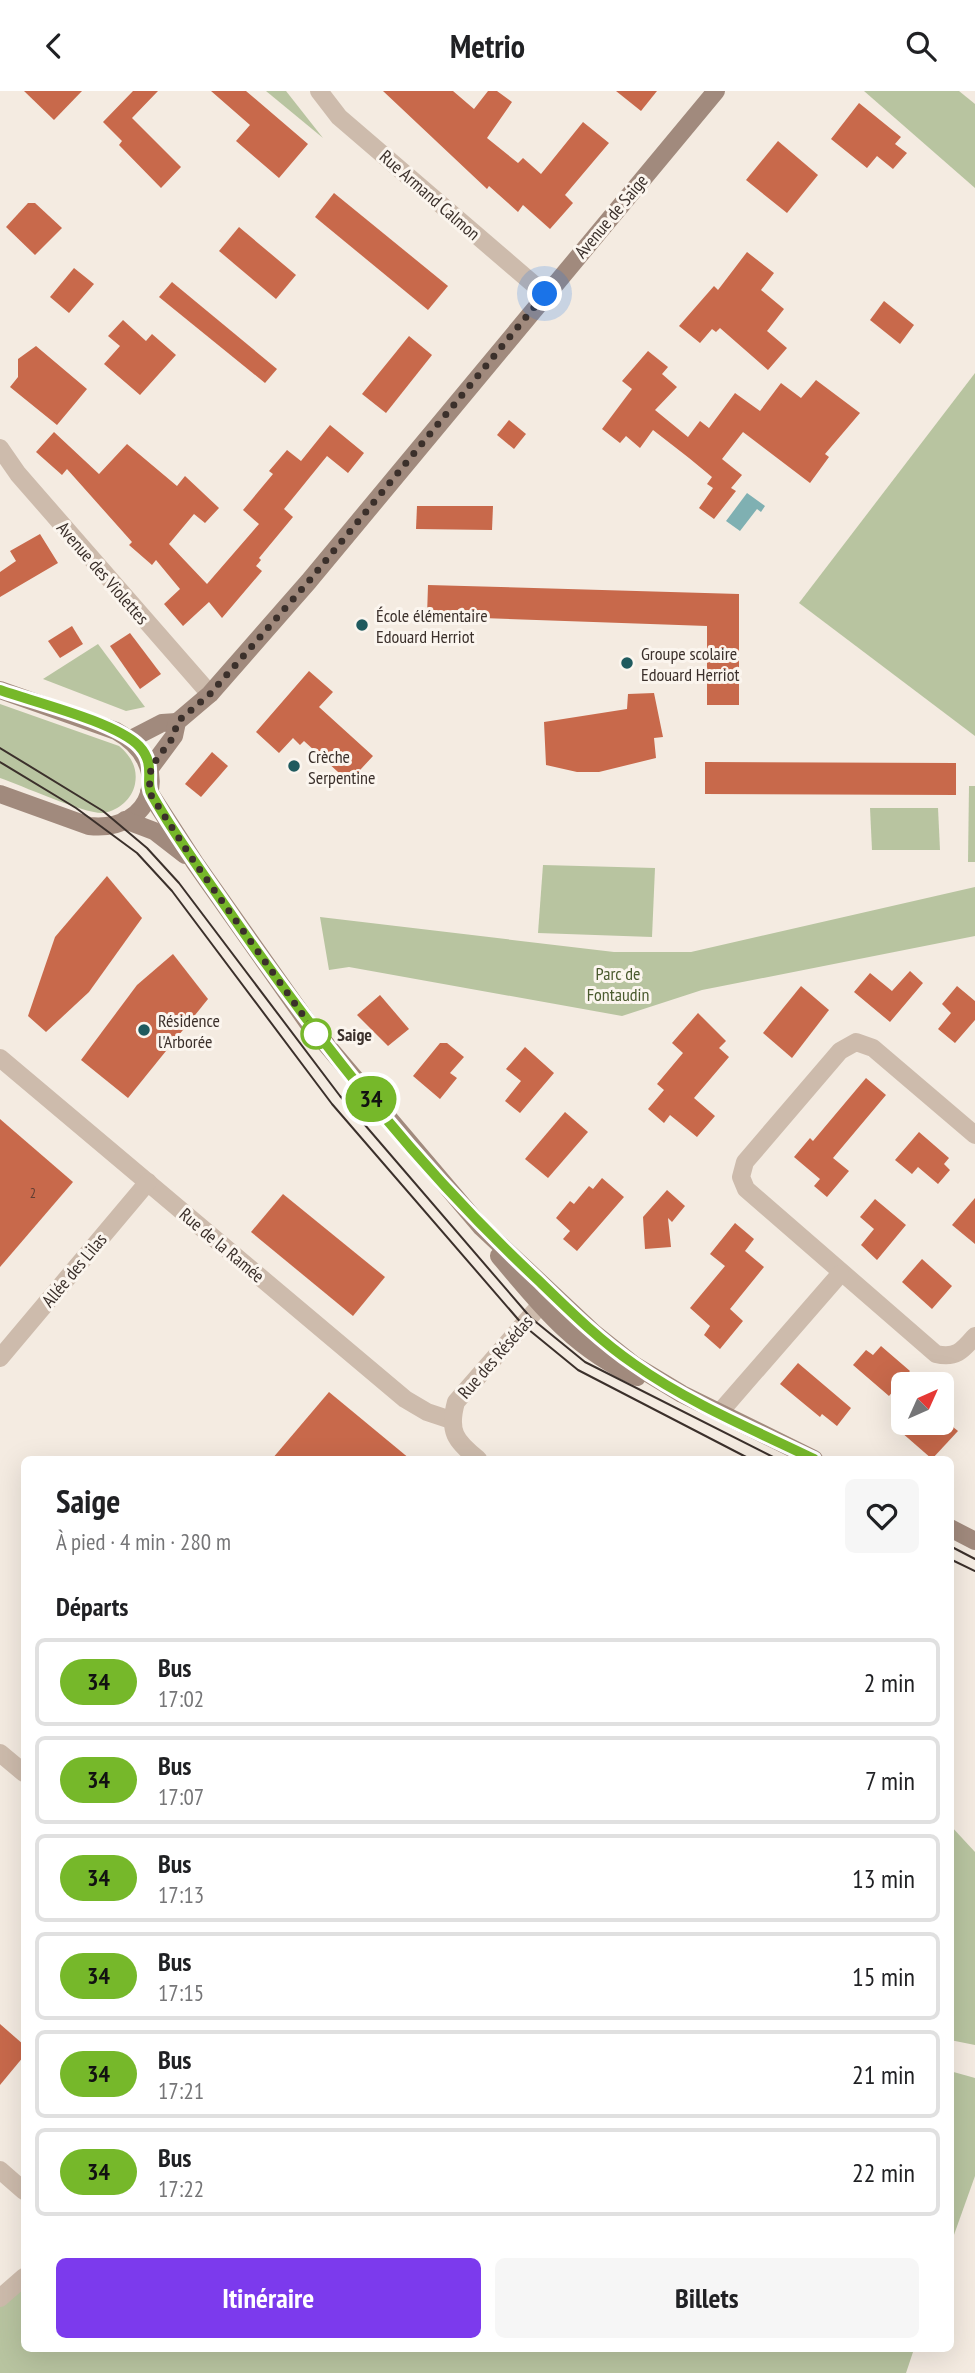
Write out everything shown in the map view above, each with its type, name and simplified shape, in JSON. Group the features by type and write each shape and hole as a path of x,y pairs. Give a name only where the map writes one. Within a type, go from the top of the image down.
{"main road":[{"name":"Avenue de Saige","path":"131,739 162,723 177,722 210,694 317,572 716,91"},
{"path":"0,690 116,731 142,748 151,767 149,792 141,809 125,820 104,827 89,826 0,793"},
{"name":"Avenue de Saige","path":"151,767 174,736 177,722"},
{"path":"149,792 195,863 308,1023 481,1227 496,1253 545,1300 578,1342 637,1377 682,1394 808,1456"},
{"path":"125,820 154,831 195,863"},
{"path":"954,1530 975,1541"}],"street":[{"name":"Rue Armand Calmon","path":"319,91 339,117 545,294"},
{"name":"Avenue des Violettes","path":"0,449 18,474 210,694"},
{"path":"975,1135 873,1048 856,1042 840,1051 745,1163 741,1177 746,1189 840,1274 936,1354 947,1357 961,1353 975,1336"},
{"name":"Rue de la Ramée","path":"0,1058 405,1399 427,1412 451,1420"},
{"name":"Allée des Lilas","path":"0,1358 148,1182"},
{"path":"720,1412 840,1274"},
{"name":"Rue des Résédas","path":"475,1456 459,1441 451,1420 456,1402 545,1300"},
{"path":"0,1753 21,1770"},
{"path":"0,2171 21,2188"},
{"path":"0,2298 21,2280"}],"green space":[{"path":"266,91 286,91 323,138"},
{"path":"864,91 959,91 975,104 975,188"},
{"path":"975,373 975,736 799,603"},
{"path":"98,644 145,707 126,711 43,679"},
{"path":"0,704 119,746 130,758 135,773 135,784 128,799 110,812 95,812 69,805 0,778"},
{"path":"969,786 975,786 975,862 968,862"},
{"path":"870,808 938,808 940,850 872,850"},
{"path":"543,865 655,868 652,937 538,933"},
{"name":"Parc de Fontaudin","path":"975,887 975,936 702,990 622,1016 349,967 329,970 320,917 614,952 691,952"},
{"path":"954,1829 975,1852 975,2045 954,2041"},
{"path":"954,2072 975,2078 975,2176 954,2235"},
{"path":"21,2279 21,2352 913,2352 906,2373 0,2373 0,2304"}],"water":[{"path":"747,493 765,506 761,512 757,509 740,531 726,521"}],"building":[{"path":"24,91 82,91 54,120"},
{"path":"133,91 158,91 132,118 181,167 161,188 119,145 122,141 103,122"},
{"path":"211,91 246,91 308,144 279,178 236,141 250,125"},
{"path":"383,91 453,91 474,109 488,91 497,91 512,102 487,138 518,163 523,158 541,174 583,122 609,143 565,195 573,203 550,229 523,205 518,212 489,186 487,189"},
{"path":"616,91 657,91 641,111"},
{"path":"859,103 901,137 895,144 907,153 893,169 877,156 867,168 831,139"},
{"path":"778,141 818,175 787,213 746,180"},
{"path":"334,193 448,286 428,310 315,217"},
{"path":"28,203 35,203 62,228 35,255 6,227"},
{"path":"239,227 296,275 276,299 219,251"},
{"path":"747,252 774,273 761,290 784,309 767,331 787,348 768,370 720,328 716,332 712,329 700,343 679,326 714,286 718,290"},
{"path":"74,268 94,284 69,313 50,297"},
{"path":"172,282 277,369 265,383 159,297"},
{"path":"884,301 914,325 900,344 870,320"},
{"path":"123,320 146,341 152,334 176,355 140,395 104,364 120,346 108,336"},
{"path":"409,336 432,355 386,413 362,394"},
{"path":"36,346 87,389 57,425 10,387 18,377 18,359"},
{"path":"648,351 668,367 662,374 677,387 655,410 688,437 700,421 709,428 735,393 760,411 781,383 801,398 816,380 860,413 825,454 829,457 810,483 743,432 722,459 742,475 731,488 736,491 714,519 699,508 713,488 707,484 712,477 689,458 653,430 640,448 626,436 620,443 602,429 632,389 622,381"},
{"path":"509,420 526,434 514,449 497,435"},
{"path":"330,425 364,453 348,473 327,456 284,509 293,517 259,558 261,560 256,566 262,571 222,618 209,602 183,626 164,604 180,589 156,560 152,565 129,545 132,542 67,469 62,475 36,452 54,432 99,474 127,444 177,486 185,476 219,508 205,523 194,514 169,544 207,584 259,524 243,510 273,474 269,471 287,450 301,461"},
{"path":"417,506 493,506 492,530 416,529"},
{"path":"40,534 58,563 0,597 0,572 16,561 10,551"},
{"path":"428,585 739,594 739,705 707,705 707,626 427,616"},
{"path":"72,626 83,644 60,658 48,641"},
{"path":"130,633 161,674 140,689 110,646"},
{"path":"309,671 333,692 319,707 373,756 349,782 304,741 300,745 293,738 279,753 256,732"},
{"path":"654,693 663,737 654,738 656,758 599,772 577,772 546,765 544,722 627,709 628,694"},
{"path":"212,752 228,766 201,797 185,784"},
{"path":"705,762 956,763 956,795 705,794"},
{"path":"107,876 142,918 89,992 46,1032 28,1016 55,937"},
{"name":"Résidence l'Arborée","path":"173,954 208,999 128,1098 81,1060 137,985"},
{"path":"910,971 923,983 890,1022 854,992 870,973 892,991"},
{"path":"801,986 829,1010 792,1058 763,1033"},
{"path":"957,986 975,1001 975,1020 955,1043 938,1029 951,1013 942,1004"},
{"path":"380,995 409,1029 388,1046 357,1015"},
{"path":"698,1013 726,1041 719,1048 729,1057 694,1098 715,1116 697,1137 670,1115 664,1123 648,1109 664,1090 657,1084 683,1053 672,1043"},
{"path":"440,1043 447,1043 464,1057 450,1073 457,1078 440,1099 413,1076"},
{"path":"525,1047 554,1073 520,1113 505,1101 521,1081 506,1069"},
{"path":"866,1078 886,1095 833,1158 849,1171 827,1197 814,1186 820,1179 794,1157 810,1138 813,1141"},
{"path":"565,1112 588,1132 548,1178 525,1159"},
{"path":"0,1119 73,1182 0,1267"},
{"path":"919,1132 949,1158 944,1164 950,1170 938,1184 918,1167 912,1174 895,1160"},
{"path":"602,1178 624,1197 577,1251 563,1239 570,1231 556,1218 570,1201 574,1204 589,1186 593,1189"},
{"path":"667,1190 685,1206 672,1222 668,1218 671,1247 645,1249 643,1217"},
{"path":"283,1194 385,1277 353,1316 251,1232"},
{"path":"975,1198 975,1244 952,1225"},
{"path":"875,1199 906,1225 877,1260 861,1245 874,1229 860,1217"},
{"path":"735,1223 754,1239 745,1251 764,1267 730,1309 743,1321 720,1349 704,1335 710,1326 690,1308 725,1266 710,1254"},
{"path":"922,1259 952,1286 932,1309 902,1282"},
{"path":"881,1346 910,1371 891,1372 889,1396 853,1365 866,1350 873,1355"},
{"path":"798,1363 851,1408 837,1426 822,1414 820,1417 780,1384"},
{"path":"329,1392 406,1456 275,1456"},
{"path":"954,1428 958,1431 935,1456 929,1456 904,1435 954,1435"},
{"path":"0,2024 21,2042 21,2060 0,2085"}],"tram line":[{"path":"0,748 103,811 147,848 179,883 340,1096 531,1318 585,1362 771,1456"},
{"path":"0,762 76,808 137,853 172,891 332,1104 523,1325 578,1370 744,1456"},
{"path":"954,1548 975,1559"},
{"path":"954,1561 975,1571"}],"bus line":[{"name":"34","path":"0,690 116,731 142,748 151,767 149,792 195,863 308,1023 481,1227 516,1261 594,1333 635,1365 682,1394 808,1456"}],"place":[{"name":"École élémentaire Edouard Herriot","path":"362,625"},
{"name":"Groupe scolaire Edouard Herriot","path":"627,663"},
{"name":"Crèche Serpentine","path":"294,766"},
{"name":"Résidence l'Arborée","path":"144,1030"},
{"name":"Saige","path":"316,1034"}],"route":[{"path":"316,1034 320,1039 195,863 149,792 151,767 174,736 177,722 210,694 309,581 545,294"}]}
